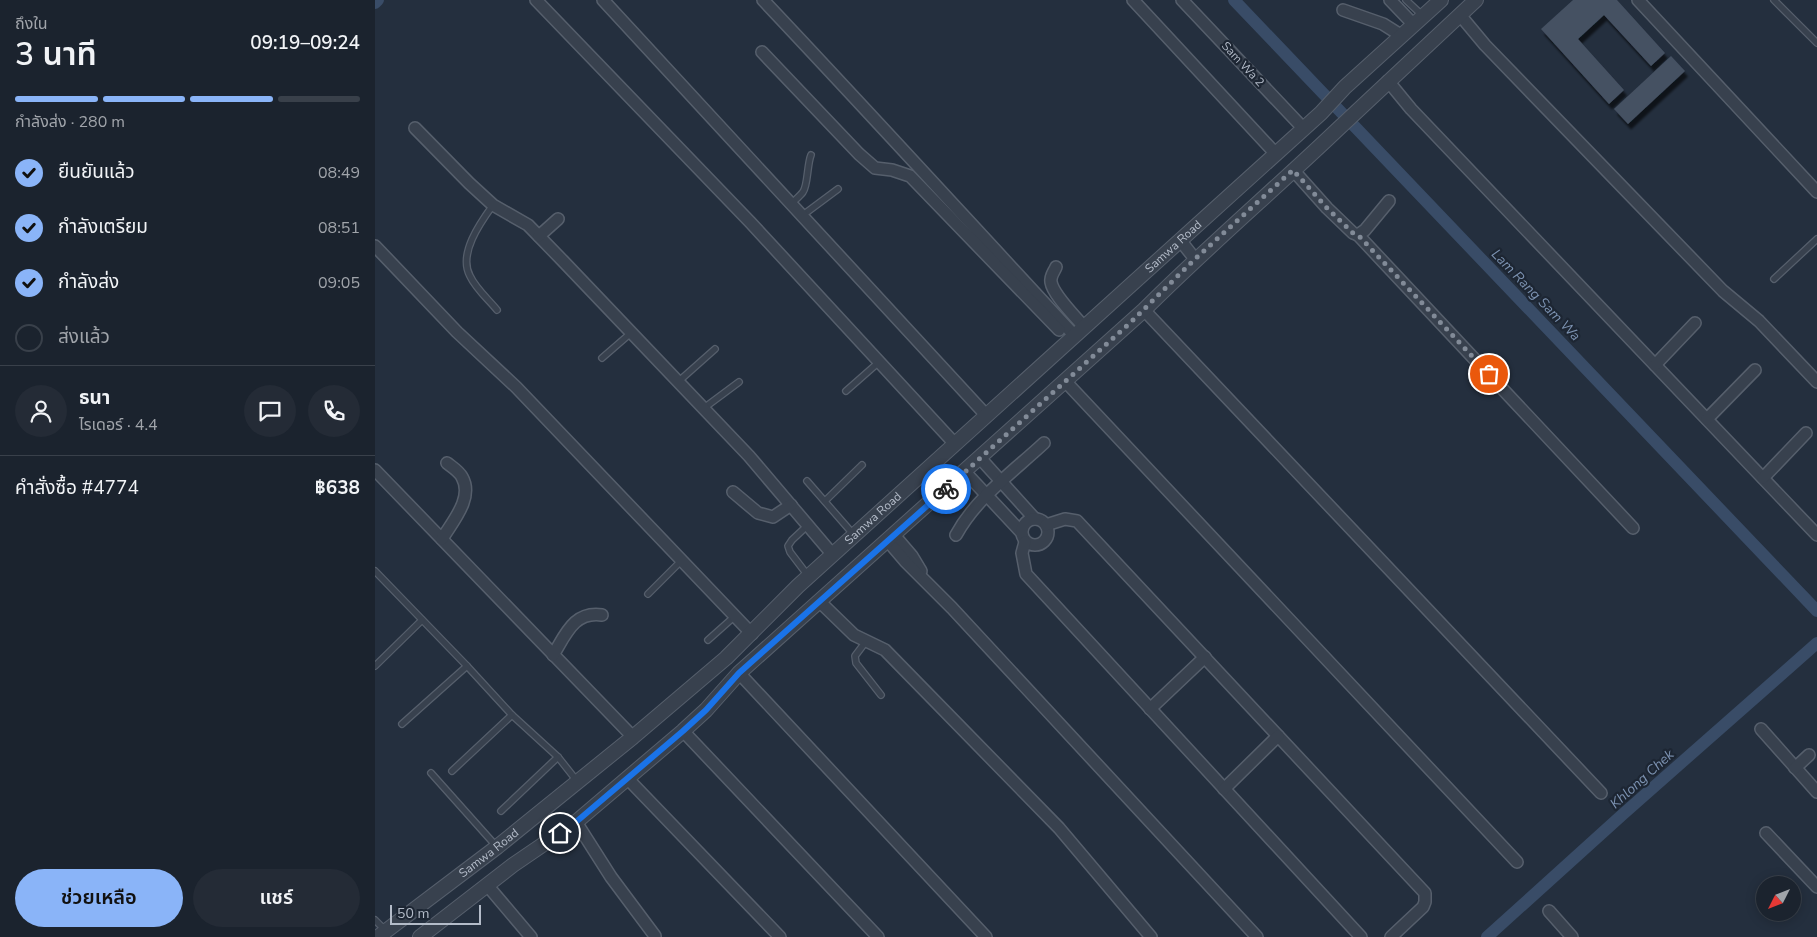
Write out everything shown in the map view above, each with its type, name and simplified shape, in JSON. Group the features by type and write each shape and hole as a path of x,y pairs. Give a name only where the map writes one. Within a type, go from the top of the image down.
{"street":[{"path":"537,0 749,222 955,444"},
{"path":"603,0 803,215 986,416"},
{"path":"763,0 1076,334"},
{"path":"1133,0 1275,153"},
{"name":"Sam Wa 2","path":"1182,0 1303,128"},
{"path":"1390,0 1418,20"},
{"name":"Samwa Road","path":"383,934 579,783 726,658 809,577 1321,113 1345,87 1441,0"},
{"name":"Samwa Road","path":"420,937 487,885 576,822 683,731 706,710 739,673 1144,310 1195,259 1476,0"},
{"path":"1638,0 1817,192"},
{"path":"1343,10 1383,24 1402,36"},
{"path":"1460,15 1485,45 1709,277 1759,321 1817,382"},
{"path":"762,52 859,154 875,168 892,170 910,176 1076,334"},
{"path":"1388,81 1411,109 1817,533"},
{"path":"415,128 469,184 493,205 528,225 539,236 749,456 833,555"},
{"path":"1293,170 1327,208 1353,233 1358,235 1633,528"},
{"path":"1358,235 1365,230 1389,201"},
{"path":"539,236 558,219"},
{"path":"1180,240 1195,259"},
{"path":"375,246 457,332 516,387 752,634"},
{"path":"1056,267 1051,277 1051,284 1076,334"},
{"path":"1144,310 1601,793"},
{"path":"1655,365 1695,323"},
{"path":"1707,419 1755,370"},
{"path":"1065,381 1517,862"},
{"path":"1763,478 1807,433"},
{"path":"956,535 964,520 1044,443"},
{"path":"965,472 1031,545 1043,542 1047,537 1046,525 1041,520 1035,518 980,458"},
{"path":"442,539 464,502 466,487 461,475 447,463"},
{"path":"375,470 633,738"},
{"path":"733,492 759,514 773,517 791,506"},
{"path":"1035,518 1028,520 1023,525 1022,553 1026,574 1361,937"},
{"path":"1046,525 1065,519 1077,521 1425,893 1423,907 1391,937"},
{"path":"890,538 912,556 932,587 1257,937"},
{"path":"819,600 854,635 885,650 1059,828 1151,937"},
{"path":"553,655 577,619 591,613 602,615"},
{"path":"1150,709 1205,657"},
{"path":"739,673 986,937"},
{"path":"1761,729 1817,792"},
{"path":"683,731 878,937"},
{"path":"1224,789 1278,736"},
{"path":"1795,768 1809,755"},
{"path":"627,778 780,937"},
{"path":"576,822 611,876 655,936"},
{"path":"1766,833 1817,887"},
{"path":"487,885 530,937"},
{"path":"431,898 447,916"},
{"path":"1549,911 1572,937"}],"lane":[{"path":"1406,0 1418,20"},
{"path":"1774,0 1817,43"},
{"path":"791,204 804,190 811,155"},
{"path":"803,215 838,189"},
{"path":"493,205 482,220 467,252 465,264 470,277 497,310"},
{"path":"1774,279 1817,239"},
{"path":"602,358 631,332"},
{"path":"679,381 715,349"},
{"path":"846,390 879,362"},
{"path":"704,408 739,382"},
{"path":"825,501 862,465"},
{"path":"807,481 854,536"},
{"path":"808,525 788,546 789,552 809,577"},
{"path":"648,594 682,560"},
{"path":"377,575 467,666 512,715 558,757 579,783"},
{"path":"708,640 735,616"},
{"path":"375,666 422,620"},
{"path":"867,640 855,656 856,663 881,695"},
{"path":"402,724 467,666"},
{"path":"452,771 512,715"},
{"path":"501,811 558,757"},
{"path":"431,774 497,847"},
{"path":"375,920 383,934"}],"building":[{"path":"1573,0 1617,0 1665,53 1651,66 1604,15 1578,39 1624,90 1609,104 1541,29"},
{"path":"1671,56 1685,71 1628,124 1614,109"}],"waterway":[{"path":"375,3 378,0"},
{"name":"Lam Rang Sam Wa","path":"1234,0 1817,611"},
{"name":"Khlong Chek","path":"1487,937 1817,643"}],"way so far":[{"path":"946,489 1131,322 1195,259 1293,170 1327,208 1353,233 1358,235 1489,374"}],"route":[{"path":"560,833 576,822 683,731 706,710 739,673 946,489"}]}
